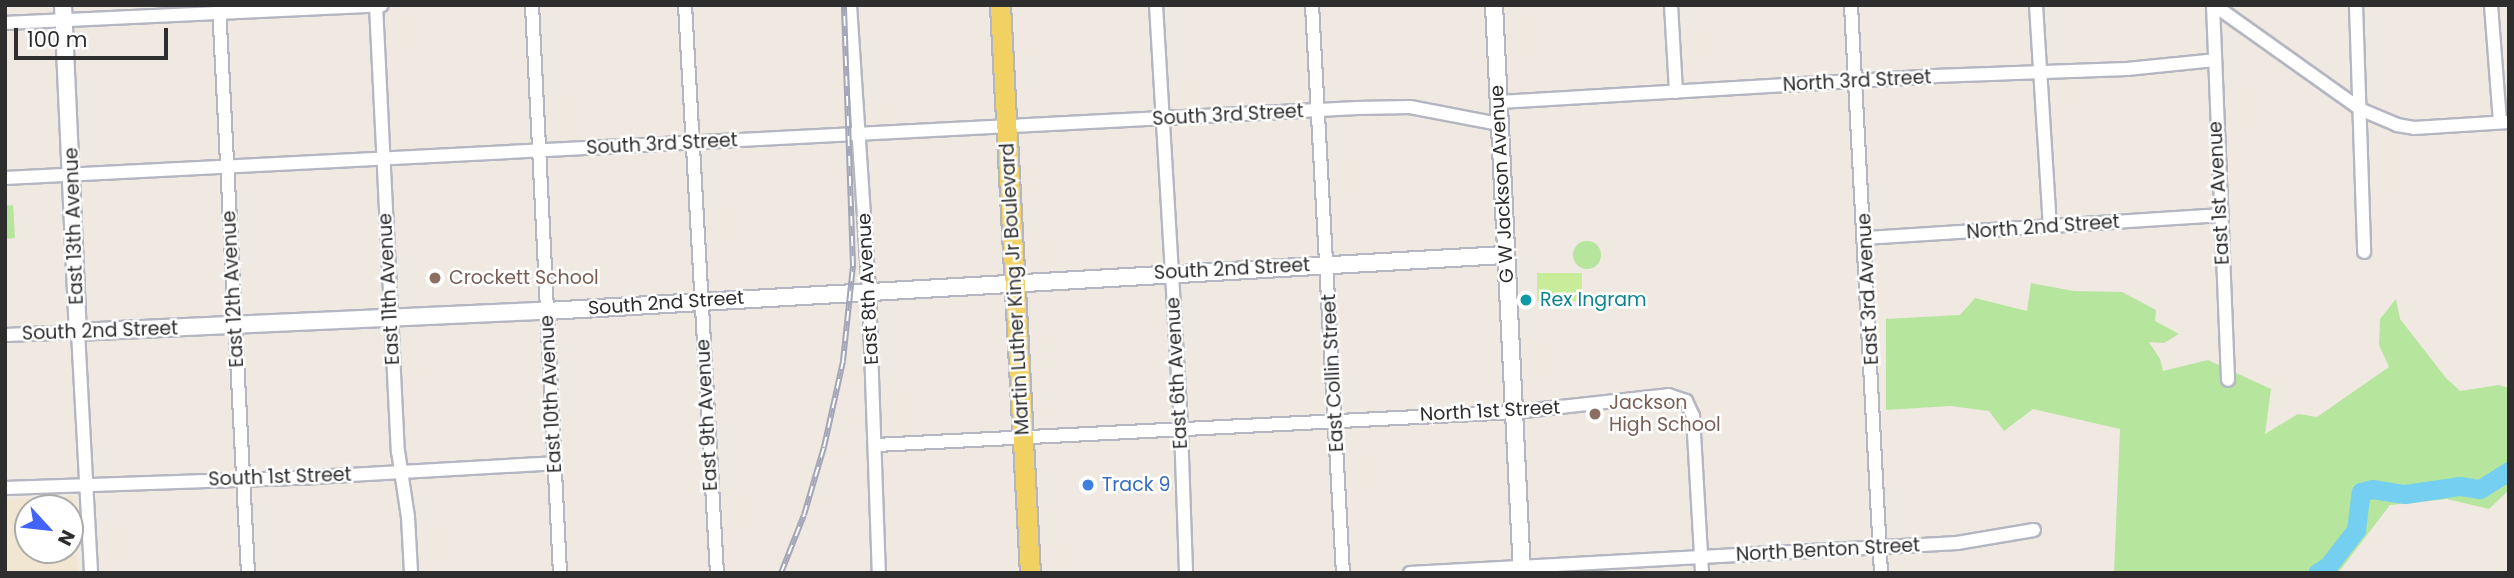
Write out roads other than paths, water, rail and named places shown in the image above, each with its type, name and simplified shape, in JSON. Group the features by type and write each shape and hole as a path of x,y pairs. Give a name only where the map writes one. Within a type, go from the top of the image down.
{"main road":[{"name":"Martin Luther King Jr Boulevard","path":"1000,5 1030,573"}],"street":[{"name":"East 11th Avenue","path":"376,5 391,319 411,573"},
{"path":"5,23 63,13 383,5"},
{"name":"East 10th Avenue","path":"532,5 560,573"},
{"name":"East 9th Avenue","path":"685,5 717,573"},
{"name":"East 8th Avenue","path":"850,5 869,291 876,444 878,573"},
{"name":"East 6th Avenue","path":"1156,5 1181,428 1186,573"},
{"name":"East Collin Street","path":"1312,5 1343,573"},
{"name":"G W Jackson Avenue","path":"1493,5 1522,570"},
{"path":"1671,5 1676,92"},
{"name":"East 3rd Avenue","path":"1851,5 1866,238 1881,573"},
{"path":"2036,5 2050,226"},
{"path":"2213,5 2362,110 2397,125 2414,128 2504,122 2491,5"},
{"name":"East 1st Avenue","path":"2213,5 2228,380"},
{"path":"2356,5 2362,110 2364,252"},
{"name":"East 12th Avenue","path":"219,9 248,573"},
{"name":"East 13th Avenue","path":"63,13 91,573"},
{"name":"North 3rd Street","path":"1499,102 1856,81 2127,69 2215,60"},
{"path":"1318,110 1410,107 1499,124"},
{"name":"South 3rd Street","path":"5,177 1318,110"},
{"name":"North 2nd Street","path":"1866,238 2220,215"},
{"path":"1327,263 1505,255"},
{"name":"South 2nd Street","path":"5,335 547,311 1327,263"},
{"name":"North 1st Street","path":"1335,419 1515,412 1668,396 1686,401 1693,416 1701,557"},
{"path":"876,444 1335,419"},
{"name":"South 1st Street","path":"5,488 555,463"},
{"name":"North Benton Street","path":"1410,573 1522,570 1957,543 2034,530"},
{"path":"1701,557 1702,573"}],"waterway":[{"path":"2317,573 2328,566 2356,530 2361,492 2372,489 2405,494 2460,486 2480,489 2509,471"}],"railway":[{"path":"781,573 804,515 824,447 843,361 853,266 844,5"}],"place":[{"name":"Crockett School","path":"435,278"},
{"name":"Rex Ingram","path":"1526,300"},
{"name":"Jackson High School","path":"1595,414"},
{"name":"Track 9","path":"1088,485"}]}
